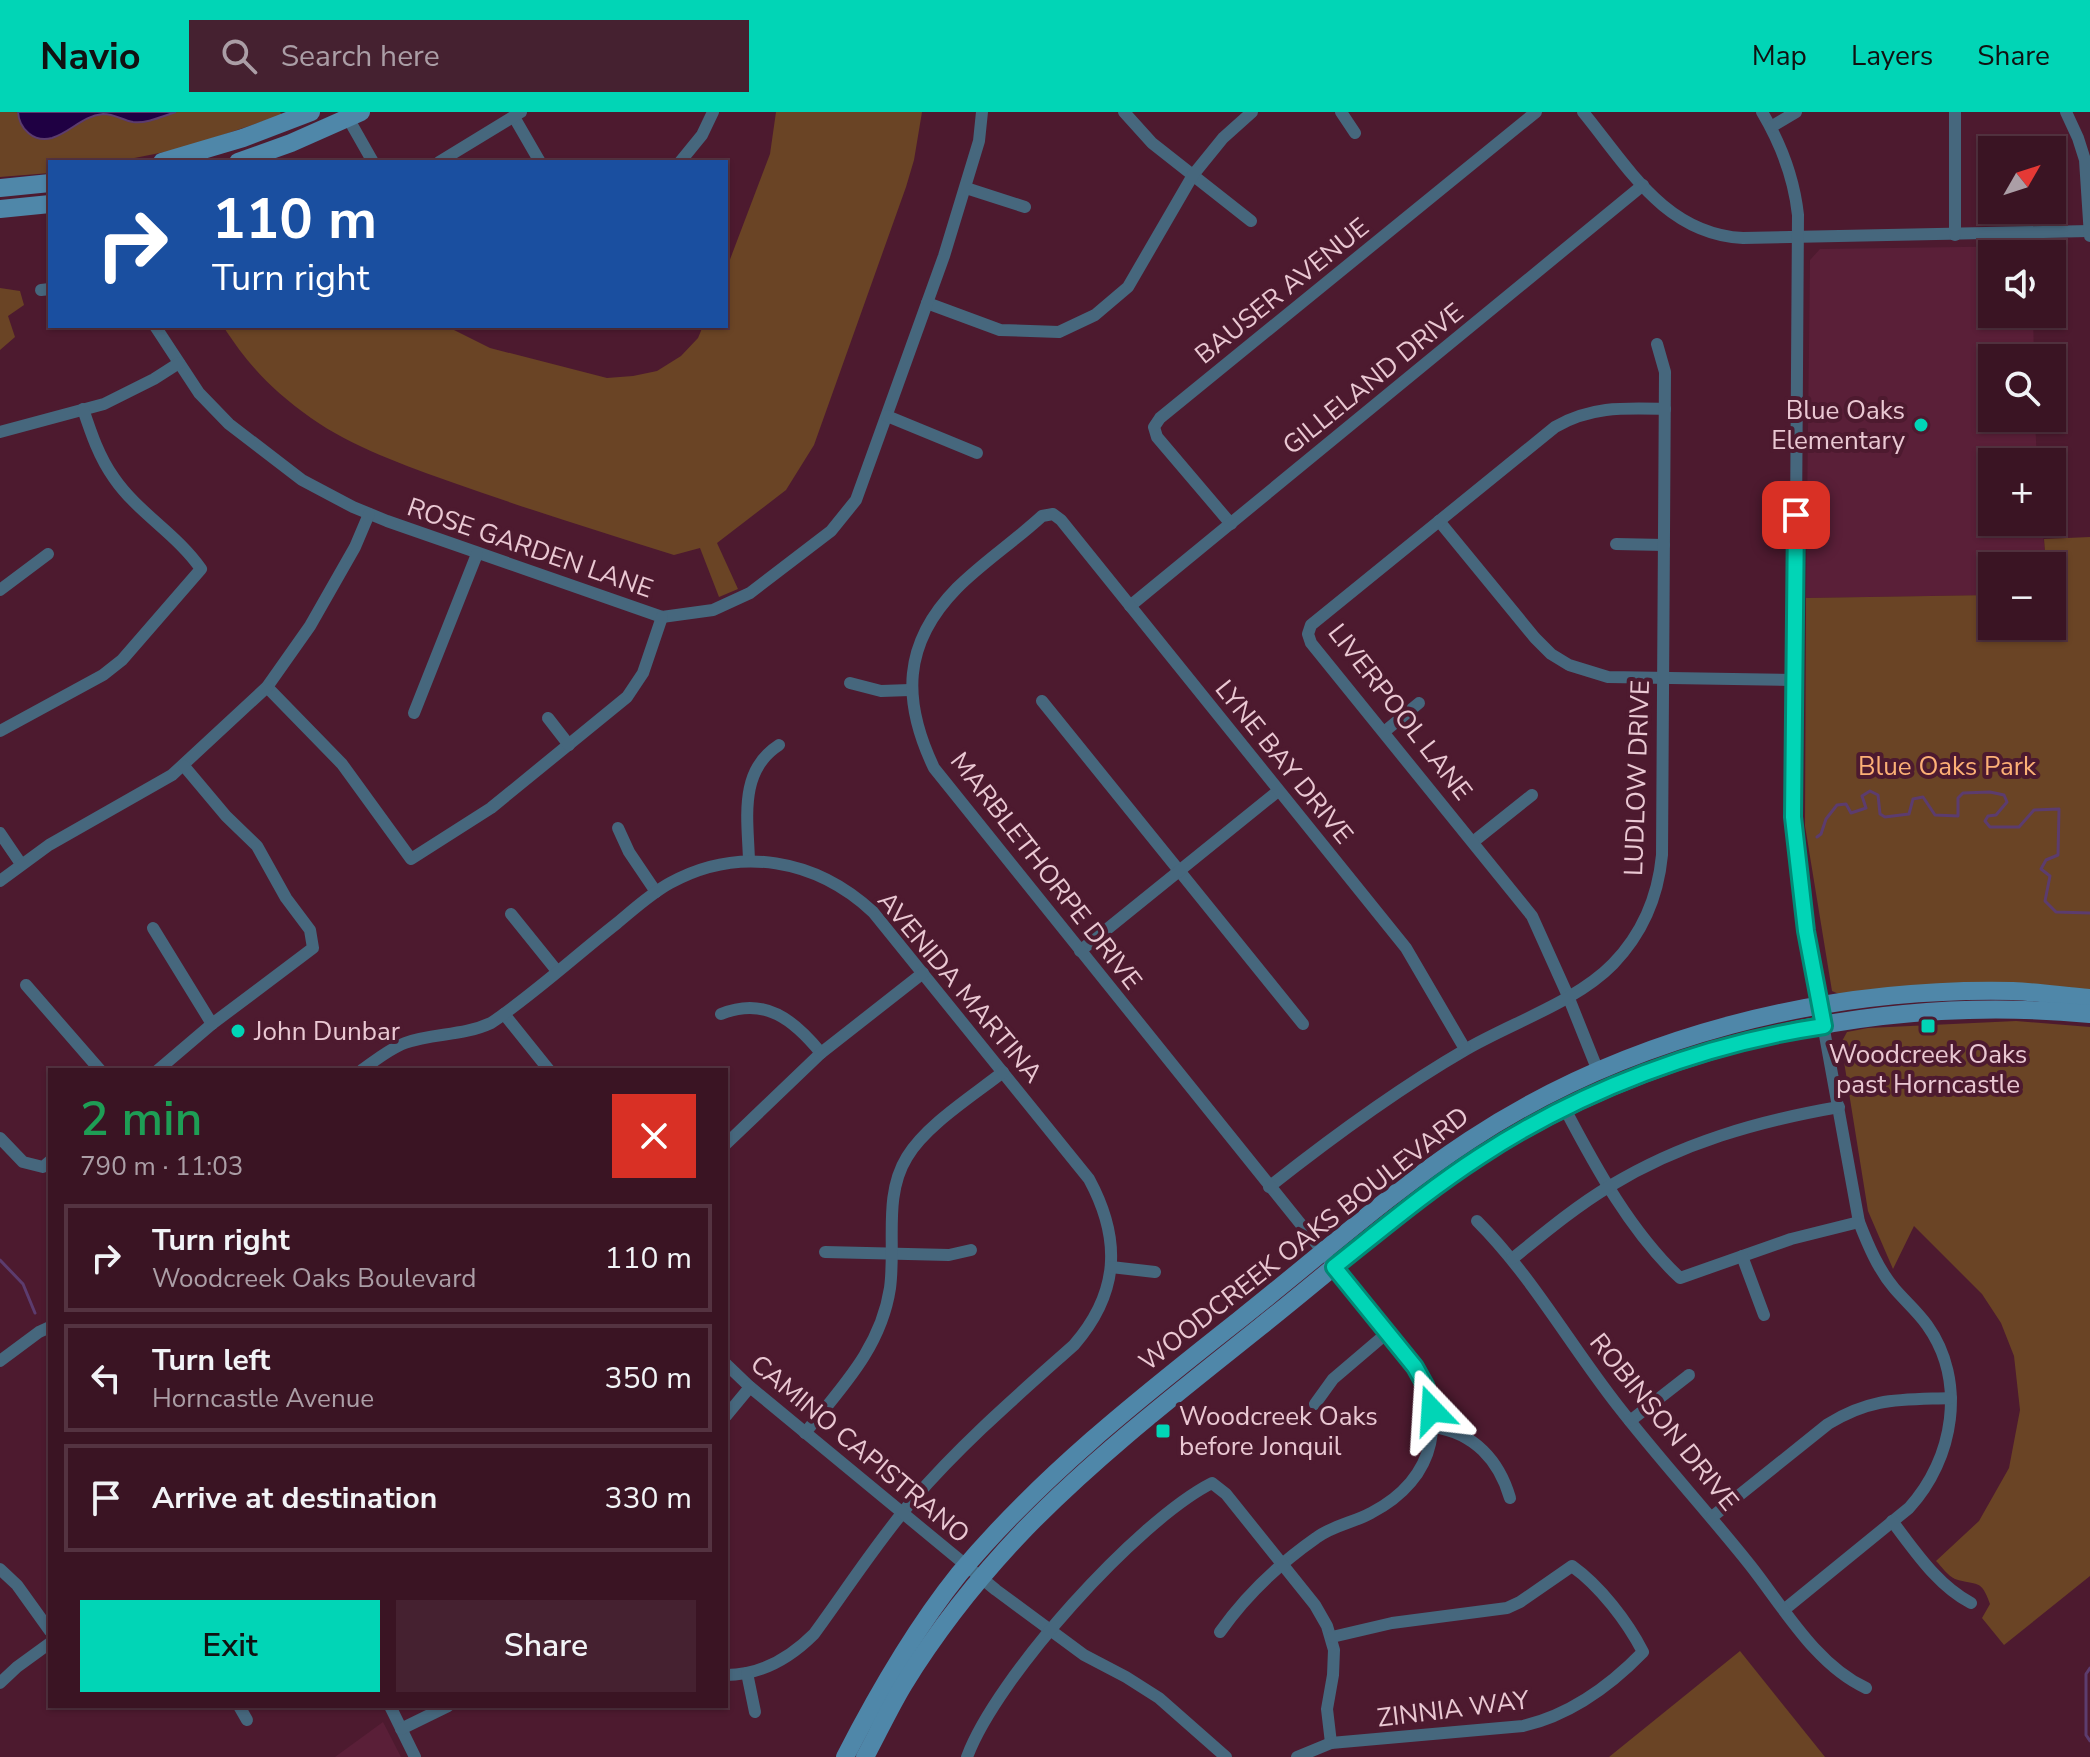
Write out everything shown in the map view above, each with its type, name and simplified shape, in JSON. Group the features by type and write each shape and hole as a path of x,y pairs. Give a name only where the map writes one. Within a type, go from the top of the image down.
{"main road":[{"path":"169,160 243,138 311,112"},
{"path":"244,160 291,143 353,114"},
{"path":"0,188 48,183"},
{"path":"0,209 48,204"},
{"name":"WOODCREEK OAKS BOULEVARD","path":"865,1757 904,1685 982,1579 1024,1530 1089,1467 1470,1140 1598,1071 1687,1038 1754,1020 1888,997 1977,991 2090,998"},
{"name":"WOODCREEK OAKS BOULEVARD","path":"845,1757 889,1675 919,1628 966,1566 1025,1501 1106,1427 1328,1259 1481,1156 1565,1109 1644,1074 1699,1055 1824,1026 1933,1011 2014,1009 2090,1014"}],"street":[{"path":"682,160 702,135 713,112"},
{"name":"ROSE GARDEN LANE","path":"156,328 199,393 229,424 302,480 369,514 662,617 713,610 750,593 831,531 856,500 966,188 979,141 982,112"},
{"path":"1124,112 1152,143 1251,221"},
{"path":"927,303 1000,330 1059,332 1095,315 1128,287 1193,175 1223,138 1252,112"},
{"path":"1341,112 1355,133"},
{"name":"BAUSER AVENUE","path":"1231,524 1157,437 1154,427 1160,418 1536,112"},
{"path":"1583,112 1643,185 1678,219 1705,231 1730,237 2090,234 2085,160 2066,112"},
{"path":"1762,112 1791,179 1798,237 1794,837 1806,931 1859,1222 1877,1264 1929,1327 1941,1349 1951,1398 1949,1432 1939,1463 1921,1494 1785,1609"},
{"path":"1771,127 1796,112"},
{"path":"1955,112 1955,235"},
{"path":"353,114 372,160"},
{"path":"442,160 517,114 539,160"},
{"name":"GILLELAND DRIVE","path":"1130,606 1643,185"},
{"path":"966,188 1025,207"},
{"name":"LUDLOW DRIVE","path":"1269,1187 1370,1111 1465,1049 1596,980 1623,954 1642,925 1656,891 1662,855 1665,372 1657,344"},
{"path":"0,432 104,404 179,363"},
{"path":"0,731 103,675 122,660 201,569 189,551 133,501 115,480 97,448 83,409"},
{"name":"LIVERPOOL LANE","path":"1598,1071 1532,916 1311,643 1308,634 1311,625 1541,438 1570,419 1601,409 1665,409"},
{"path":"887,416 977,453"},
{"path":"0,881 61,838 117,809 184,766 267,687 310,626 355,547 369,514"},
{"name":"LYNE BAY DRIVE","path":"1053,514 1061,520 1406,948 1465,1049"},
{"name":"MARBLETHORPE DRIVE","path":"1053,514 1042,516 964,582 944,603 924,634 910,690 918,732 934,768 1415,1367 1425,1385 1434,1427"},
{"path":"1439,521 1551,654 1569,665 1608,677 1794,680"},
{"path":"1616,544 1664,545"},
{"path":"0,590 48,554"},
{"path":"414,713 477,554"},
{"path":"267,687 342,764 411,859 491,808 627,697 643,673 662,617"},
{"path":"850,683 881,691 910,690"},
{"path":"1042,701 1303,1024"},
{"path":"1384,732 1419,703"},
{"path":"548,718 569,745"},
{"path":"749,861 749,784 759,762 779,745"},
{"path":"160,1068 212,1024 313,948 310,930 286,898 257,846 226,816 184,766"},
{"path":"1080,951 1278,791"},
{"path":"1473,842 1532,795"},
{"path":"618,828 629,852 656,892"},
{"path":"0,833 21,864"},
{"name":"AVENIDA MARTINA","path":"365,1068 401,1044 463,1034 491,1023 670,883 705,869 764,860 801,868 840,886 873,912 1089,1179 1104,1210 1109,1229 1111,1267 1102,1303 1087,1330 975,1434 902,1513 803,1645 777,1662 747,1673 728,1675"},
{"path":"511,914 557,971"},
{"path":"153,928 212,1024"},
{"path":"728,1142 821,1053 923,973"},
{"path":"26,985 98,1068"},
{"path":"721,1014 747,1007 768,1010 788,1019 821,1053"},
{"path":"504,1014 547,1068"},
{"path":"805,1433 856,1371 874,1343 884,1315 892,1255 893,1194 908,1155 939,1123 1003,1072"},
{"path":"1512,1259 1610,1186 1668,1156 1728,1132 1839,1107"},
{"path":"1565,1109 1641,1234 1680,1278 1791,1239 1859,1222"},
{"path":"0,1138 23,1162 43,1167 48,1163"},
{"name":"ROBINSON DRIVE","path":"1477,1221 1512,1259 1630,1421 1712,1517 1831,1667 1845,1679 1866,1688"},
{"path":"825,1252 949,1255 971,1250"},
{"path":"1742,1256 1764,1315"},
{"path":"1111,1267 1155,1272"},
{"path":"0,1361 48,1328"},
{"path":"1315,1404 1333,1379 1387,1333"},
{"name":"CAMINO CAPISTRANO","path":"728,1366 982,1579"},
{"path":"1630,1421 1689,1375"},
{"path":"728,1414 750,1387"},
{"path":"1712,1517 1846,1413 1867,1404 1886,1401 1951,1398"},
{"path":"1220,1632 1247,1596 1315,1538 1336,1526 1369,1515 1393,1500 1414,1481 1425,1462 1434,1427 1462,1433 1479,1445 1504,1478 1510,1498"},
{"path":"967,1757 988,1718 1050,1631 1099,1576 1194,1492 1212,1483 1226,1494 1315,1605 1332,1637 1333,1675 1327,1709 1331,1743"},
{"path":"1892,1521 1940,1581 1954,1594 1971,1603"},
{"name":"ZINNIA WAY","path":"1297,1757 1331,1743 1523,1726 1548,1720 1588,1698 1643,1652 1634,1635 1586,1576 1572,1566 1507,1608 1392,1623 1332,1637"},
{"path":"0,1569 17,1585 48,1628"},
{"path":"982,1579 1084,1655 1159,1698 1223,1756"},
{"path":"0,1683 48,1644"},
{"path":"747,1673 755,1712"},
{"path":"240,1708 247,1720"},
{"path":"391,1708 415,1757"},
{"path":"401,1729 444,1708"}],"shaded area":[{"path":"18,112 176,112 138,122 107,114 96,115 45,139 24,129"},
{"name":"Blue Oaks Elementary","path":"1978,247 1978,328 2033,328 2034,344 1978,344 1978,432 2036,432 2036,448 1978,448 1978,536 2043,536 2045,552 1978,552 1978,595 1806,598 1810,260 1820,249"},
{"path":"383,1722 401,1757 335,1757"}],"green space":[{"path":"0,112 280,112 282,115 180,149 124,160 48,160 48,173 0,177"},
{"path":"776,112 922,112 906,187 814,445 786,490 717,543 738,589 719,597 700,548 674,555 454,483 398,463 344,438 311,418 273,387 224,328 450,328 490,348 607,378 657,371 681,356 698,338 702,328 728,328 728,265 770,154"},
{"path":"0,288 20,291 24,305 8,316 15,337 0,350"},
{"name":"Blue Oaks Park","path":"2090,537 2090,991 1841,995 1832,991 1805,826 1806,598 1978,595 1978,640 2066,640 2066,552 2045,552 2044,539"},
{"path":"2016,1021 2090,1027 2090,1576 2004,1645 1982,1618 1990,1604 1984,1590 1977,1584 1952,1578 1936,1561 1979,1521 2009,1468 2020,1410 2014,1356 2001,1323 1982,1294 1914,1226 1893,1269 1868,1211 1841,1043 1847,1032 1868,1028"},
{"path":"1740,1651 1825,1757 1609,1757"}],"waterway":[{"path":"1817,837 1837,805 1846,804 1851,813 1866,808 1862,796 1870,791 1878,795 1880,814 1885,817 1909,814 1913,799 1923,797 1935,815 1958,816 1958,798 1963,793 2004,795 2007,802 1996,815 1988,816 1985,821 1990,827 2019,827 2034,810 2059,809 2058,855 2046,860 2041,869 2050,876 2045,901 2056,912 2090,913"},
{"path":"0,1260 23,1284 35,1313"},
{"path":"2090,1668 2086,1674 2086,1735 2090,1741"}],"place":[{"name":"Blue Oaks Elementary","path":"1921,425"},
{"name":"Woodcreek Oaks past Horncastle","path":"1928,1026"},
{"name":"John Dunbar","path":"238,1031"},
{"name":"Woodcreek Oaks before Jonquil","path":"1163,1431"}],"route":[{"path":"1432,1410 1425,1385 1415,1367 1334,1267 1428,1192 1481,1156 1591,1096 1699,1055 1824,1026 1806,931 1794,837 1796,515"}]}
